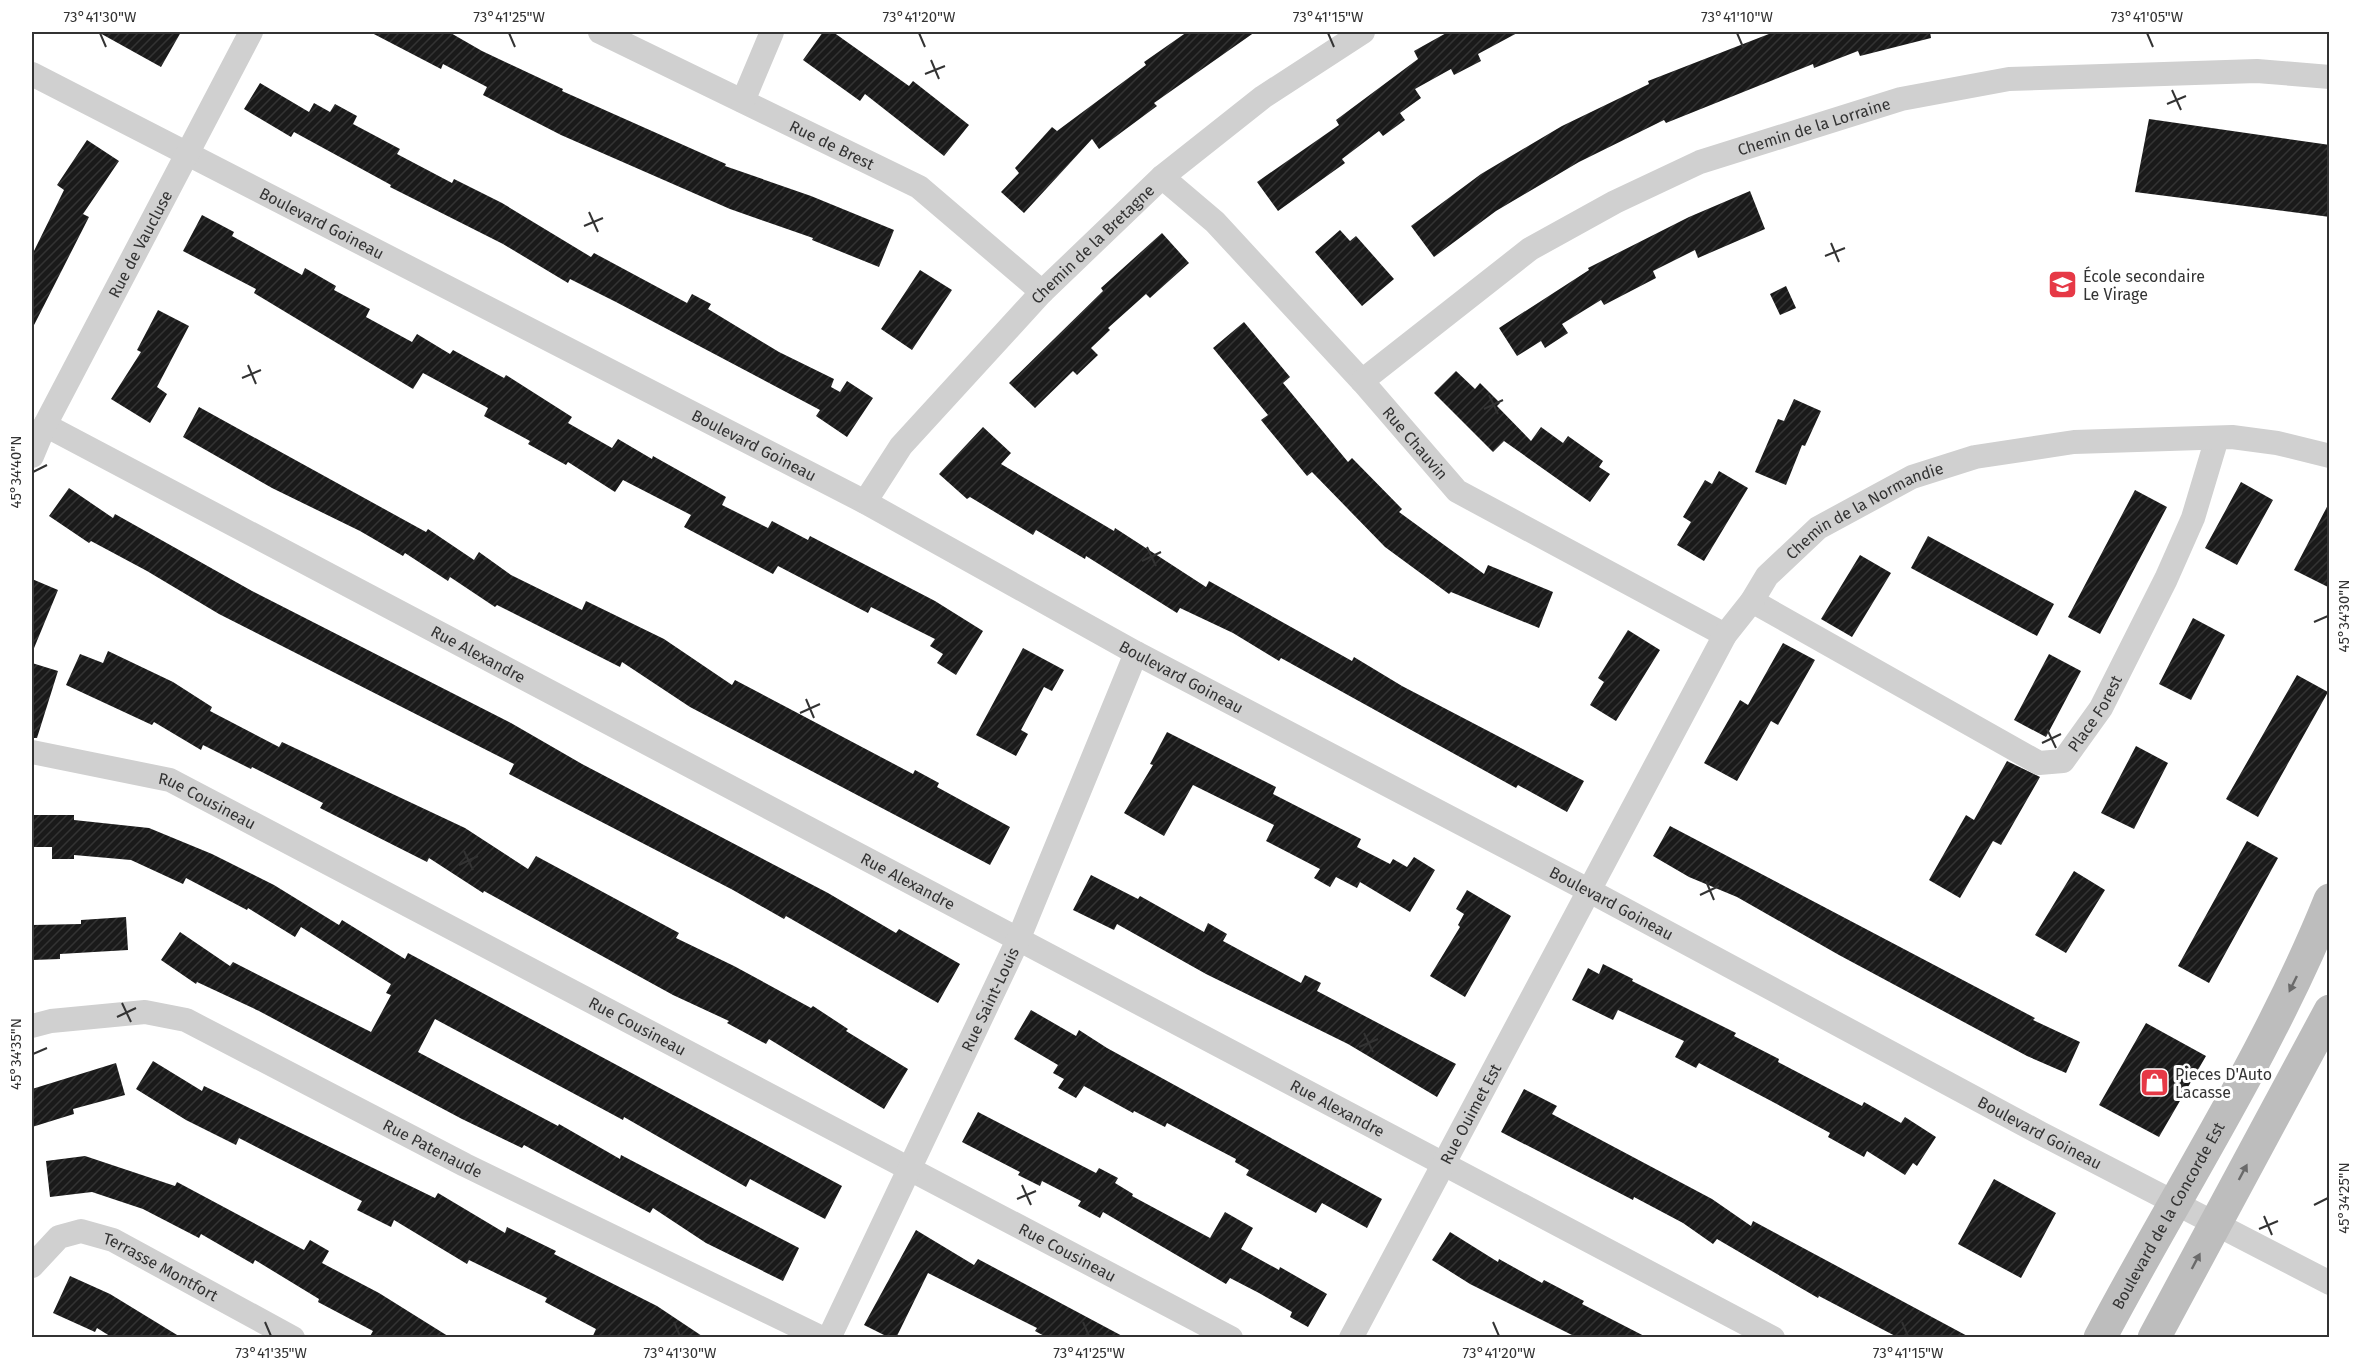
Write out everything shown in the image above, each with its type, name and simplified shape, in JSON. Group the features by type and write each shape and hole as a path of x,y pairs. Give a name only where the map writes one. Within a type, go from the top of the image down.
{"street":[{"name":"Rue de Vaucluse","path":"32,456 45,425 251,32"},
{"name":"Rue de Brest","path":"600,32 919,187 1042,292"},
{"path":"743,101 772,32"},
{"name":"Chemin de la Bretagne","path":"865,502 901,446 1042,292 1162,177 1263,97 1363,32"},
{"name":"Chemin de la Lorraine","path":"1362,381 1530,249 1615,202 1700,162 1800,130 1901,99 2009,79 2257,71 2330,77"},
{"name":"Boulevard Goineau","path":"32,74 865,502 1136,653 2330,1283"},
{"name":"Rue Chauvin","path":"1162,177 1215,222 1362,381 1457,490 1725,635"},
{"name":"Rue Alexandre","path":"45,425 1773,1338"},
{"name":"Chemin de la Normandie","path":"1588,890 1725,635 1752,601 1767,576 1818,528 1912,477 1975,457 2074,442 2217,438 2277,443 2330,456"},
{"name":"Place Forest","path":"1752,601 2039,763 2063,761 2101,708 2166,579 2193,518 2217,438"},
{"name":"Rue Saint-Louis","path":"829,1338 908,1167 1018,940 1136,653"},
{"name":"Rue Cousineau","path":"32,752 170,780 1231,1338"},
{"name":"Rue Ouimet Est","path":"1351,1338 1588,890"},
{"name":"Boulevard de la Concorde Est","path":"2100,1338 2174,1202 2194,1173 2261,1047 2298,973 2330,900"},
{"path":"2154,1338 2330,1011"},
{"name":"Rue Patenaude","path":"32,1026 51,1021 145,1012 186,1020 465,1165 822,1338"},
{"name":"Terrasse Montfort","path":"32,1266 59,1237 81,1231 113,1240 293,1338"}],"building":[{"path":"98,32 181,32 161,67"},
{"path":"370,32 449,32 482,51 563,89 562,91 726,164 725,166 811,196 894,230 879,267 812,240 813,238 730,209 561,135 483,95 487,87 443,64 441,69"},
{"path":"823,32 833,32 909,86 913,81 969,125 944,156 865,94 860,101 803,60"},
{"path":"1187,32 1255,32 1154,103 1157,106 1099,149 1092,139 1024,213 1001,192 1019,173 1015,168 1052,127 1057,131 1146,65 1144,62"},
{"path":"1448,32 1519,32 1478,54 1481,61 1454,75 1451,69 1415,89 1421,98 1400,113 1405,120 1383,136 1379,131 1342,159 1345,163 1278,211 1257,182 1339,125 1336,120 1418,59 1414,51"},
{"path":"1774,32 1930,32 1931,38 1860,56 1858,51 1814,68 1813,64 1666,123 1664,120 1579,162 1496,211 1434,257 1411,226 1481,174 1562,126 1649,84 1648,81"},
{"path":"260,83 309,112 314,103 330,112 335,104 357,116 353,124 400,149 397,154 452,183 454,179 502,203 591,257 594,253 687,303 692,294 711,304 708,309 779,352 834,379 831,387 840,392 847,381 873,398 847,437 816,416 820,410 616,302 570,279 568,283 503,244 390,187 391,185 294,132 291,137 244,109"},
{"path":"2149,119 2330,145 2330,217 2135,192"},
{"path":"87,140 119,161 83,214 89,217 32,329 32,255 64,190 57,185"},
{"path":"1750,191 1765,229 1698,258 1695,250 1653,271 1656,278 1604,305 1601,300 1562,324 1568,333 1545,348 1541,341 1517,356 1499,328 1589,270 1588,268 1689,217"},
{"path":"202,215 234,232 232,236 302,275 305,268 336,286 334,290 370,309 366,317 412,342 417,334 450,354 453,350 504,378 506,375 572,417 568,423 612,448 618,439 652,459 653,456 726,497 722,505 768,528 772,521 808,540 810,536 935,601 983,631 956,675 937,663 943,654 930,646 935,639 871,607 868,613 778,566 773,574 684,527 691,515 623,480 615,492 568,462 566,465 528,444 530,441 484,416 488,408 423,373 413,389 254,293 256,289 183,251"},
{"path":"1340,230 1350,241 1356,236 1394,279 1362,306 1315,252"},
{"path":"1162,233 1189,263 1150,298 1146,294 1108,328 1110,330 1091,348 1098,355 1077,375 1073,371 1035,408 1009,383 1103,291 1101,288"},
{"path":"920,270 952,290 912,350 881,329"},
{"path":"1786,286 1796,308 1780,315 1770,294"},
{"path":"158,310 189,326 157,387 167,394 150,423 111,399 141,352 137,350"},
{"path":"1244,322 1290,377 1283,383 1348,462 1352,458 1402,509 1399,512 1484,574 1488,565 1553,592 1539,628 1451,592 1449,594 1385,547 1312,472 1307,476 1261,420 1268,415 1213,348"},
{"path":"1456,371 1475,389 1480,383 1500,403 1497,406 1531,441 1541,427 1563,443 1568,436 1603,461 1599,467 1610,474 1590,502 1504,441 1493,452 1434,393"},
{"path":"1794,399 1821,411 1805,446 1802,445 1786,485 1755,472 1778,419 1784,421"},
{"path":"199,407 426,532 428,529 474,560 479,552 511,575 582,610 586,601 664,639 732,685 735,680 913,774 915,770 939,783 937,787 1010,827 990,865 690,707 622,662 620,667 497,605 495,607 450,577 448,581 405,553 403,556 360,531 272,488 183,437"},
{"path":"983,427 1011,453 1001,464 1114,531 1115,528 1206,587 1209,581 1352,661 1354,657 1402,686 1584,781 1567,812 1518,785 1516,788 1281,658 1279,661 1233,633 1180,608 1177,613 1086,556 1085,559 1036,530 1033,535 970,497 967,499 939,474"},
{"path":"1719,471 1748,488 1704,561 1677,545 1691,522 1683,517 1705,480 1712,484"},
{"path":"2241,482 2273,500 2237,565 2205,548"},
{"path":"69,488 113,518 115,514 252,591 511,723 582,764 828,893 896,933 899,929 960,964 938,1003 786,916 784,919 733,890 509,774 514,764 219,614 147,571 91,541 89,543 49,516"},
{"path":"2135,490 2167,507 2100,634 2068,617"},
{"path":"2330,501 2330,588 2294,570"},
{"path":"1928,536 2054,604 2037,636 1911,568"},
{"path":"1860,555 1891,573 1852,637 1821,619"},
{"path":"32,579 58,590 32,653"},
{"path":"2193,618 2225,635 2191,700 2159,684"},
{"path":"1628,630 1660,650 1616,721 1590,705 1604,682 1598,678"},
{"path":"1783,643 1815,660 1778,725 1771,721 1737,781 1704,763 1740,700 1748,705"},
{"path":"1023,648 1064,670 1052,691 1044,687 1021,730 1028,734 1016,756 976,735"},
{"path":"108,651 173,682 212,707 210,711 279,747 282,742 465,828 528,869 536,856 679,933 676,938 734,966 811,1008 813,1006 848,1029 846,1031 908,1069 884,1109 769,1039 766,1044 727,1023 729,1021 673,995 484,891 483,893 429,858 427,862 320,808 323,803 203,745 201,750 154,722 152,725 66,685 80,654 103,663"},
{"path":"2049,654 2081,671 2046,737 2014,720"},
{"path":"32,663 58,671 37,738 32,738"},
{"path":"2297,675 2328,692 2258,817 2226,799"},
{"path":"1167,732 1276,787 1273,794 1361,839 1357,847 1390,864 1393,859 1407,867 1414,857 1435,870 1410,912 1360,882 1357,888 1336,877 1330,887 1314,878 1320,869 1266,841 1274,825 1193,785 1164,836 1124,813 1153,765 1150,764"},
{"path":"2136,746 2168,763 2134,829 2101,813"},
{"path":"2007,761 2040,777 2001,845 1993,841 1960,898 1929,880 1966,815 1974,820"},
{"path":"32,815 74,815 74,820 149,828 212,854 274,885 339,925 342,920 405,959 408,953 842,1186 825,1219 750,1179 746,1187 624,1117 623,1120 435,1019 418,1052 558,1126 559,1124 620,1159 621,1155 799,1248 783,1281 706,1243 653,1208 650,1213 524,1145 522,1148 462,1119 259,1011 197,982 196,984 161,960 180,932 230,966 233,962 371,1032 391,995 386,993 391,984 301,927 295,937 248,908 247,910 186,878 183,884 131,860 74,855 74,859 52,859 52,847 32,847"},
{"path":"1670,826 2035,1018 2033,1020 2080,1042 2066,1073 2027,1056 1839,955 1737,897 1689,877 1653,856"},
{"path":"2247,841 2278,858 2209,983 2178,966"},
{"path":"2074,871 2105,890 2066,953 2035,935"},
{"path":"1091,875 1138,899 1140,896 1204,932 1208,923 1227,934 1223,941 1301,983 1305,975 1321,983 1317,991 1456,1064 1437,1097 1348,1044 1206,974 1117,924 1114,930 1073,910"},
{"path":"1467,890 1511,916 1465,997 1430,976 1460,927 1458,925 1464,914 1456,909"},
{"path":"126,917 128,950 60,954 60,959 32,960 32,925 81,924 81,920"},
{"path":"1603,964 1736,1033 1734,1036 1779,1059 1778,1062 1862,1106 1864,1102 1901,1123 1905,1117 1936,1137 1917,1166 1913,1163 1905,1175 1867,1151 1864,1157 1828,1137 1830,1133 1773,1102 1699,1063 1696,1068 1675,1057 1684,1041 1618,1010 1613,1020 1572,1000 1588,968 1599,974"},
{"path":"1031,1010 1076,1036 1079,1030 1107,1048 1382,1199 1367,1228 1322,1203 1316,1213 1246,1175 1249,1170 1235,1162 1236,1159 1167,1123 1165,1127 1134,1111 1133,1113 1084,1086 1076,1098 1058,1088 1064,1079 1053,1073 1058,1065 1014,1039"},
{"path":"2146,1023 2206,1056 2159,1137 2099,1105"},
{"path":"153,1061 202,1091 204,1086 435,1198 438,1193 505,1233 507,1227 556,1251 554,1254 657,1306 705,1338 592,1338 596,1329 545,1302 547,1298 469,1260 467,1264 394,1220 391,1227 357,1210 362,1201 239,1138 236,1145 186,1120 136,1089"},
{"path":"116,1063 125,1095 73,1109 74,1114 32,1127 32,1089"},
{"path":"1524,1089 1557,1106 1552,1114 1712,1199 1751,1226 1753,1221 1971,1338 1899,1338 1819,1296 1818,1298 1717,1239 1713,1244 1683,1223 1634,1197 1633,1200 1501,1132"},
{"path":"978,1112 1096,1173 1099,1168 1118,1178 1115,1183 1133,1194 1132,1196 1210,1238 1225,1212 1253,1228 1241,1249 1279,1270 1280,1267 1327,1294 1308,1327 1290,1317 1292,1312 1259,1293 1230,1278 1226,1284 1103,1212 1100,1218 1078,1206 1081,1201 1042,1181 1040,1186 1018,1175 1020,1172 962,1142"},
{"path":"85,1156 175,1186 177,1182 304,1250 310,1240 329,1251 322,1263 379,1293 451,1338 369,1338 373,1331 318,1302 319,1299 255,1260 253,1264 201,1234 199,1238 143,1209 92,1192 50,1197 46,1161"},
{"path":"1994,1179 2056,1213 2021,1278 1958,1244"},
{"path":"916,1230 974,1265 978,1259 1126,1338 1048,1338 1035,1331 1037,1328 928,1273 896,1338 890,1338 864,1325"},
{"path":"1450,1232 1498,1262 1499,1259 1542,1283 1544,1280 1584,1301 1582,1304 1648,1338 1578,1338 1470,1284 1432,1260"},
{"path":"70,1276 110,1294 182,1338 113,1338 97,1328 95,1332 53,1313"}],"place":[{"name":"École secondaire Le Virage","path":"2062,285"},
{"name":"Pieces D'Auto Lacasse","path":"2154,1083"}]}
